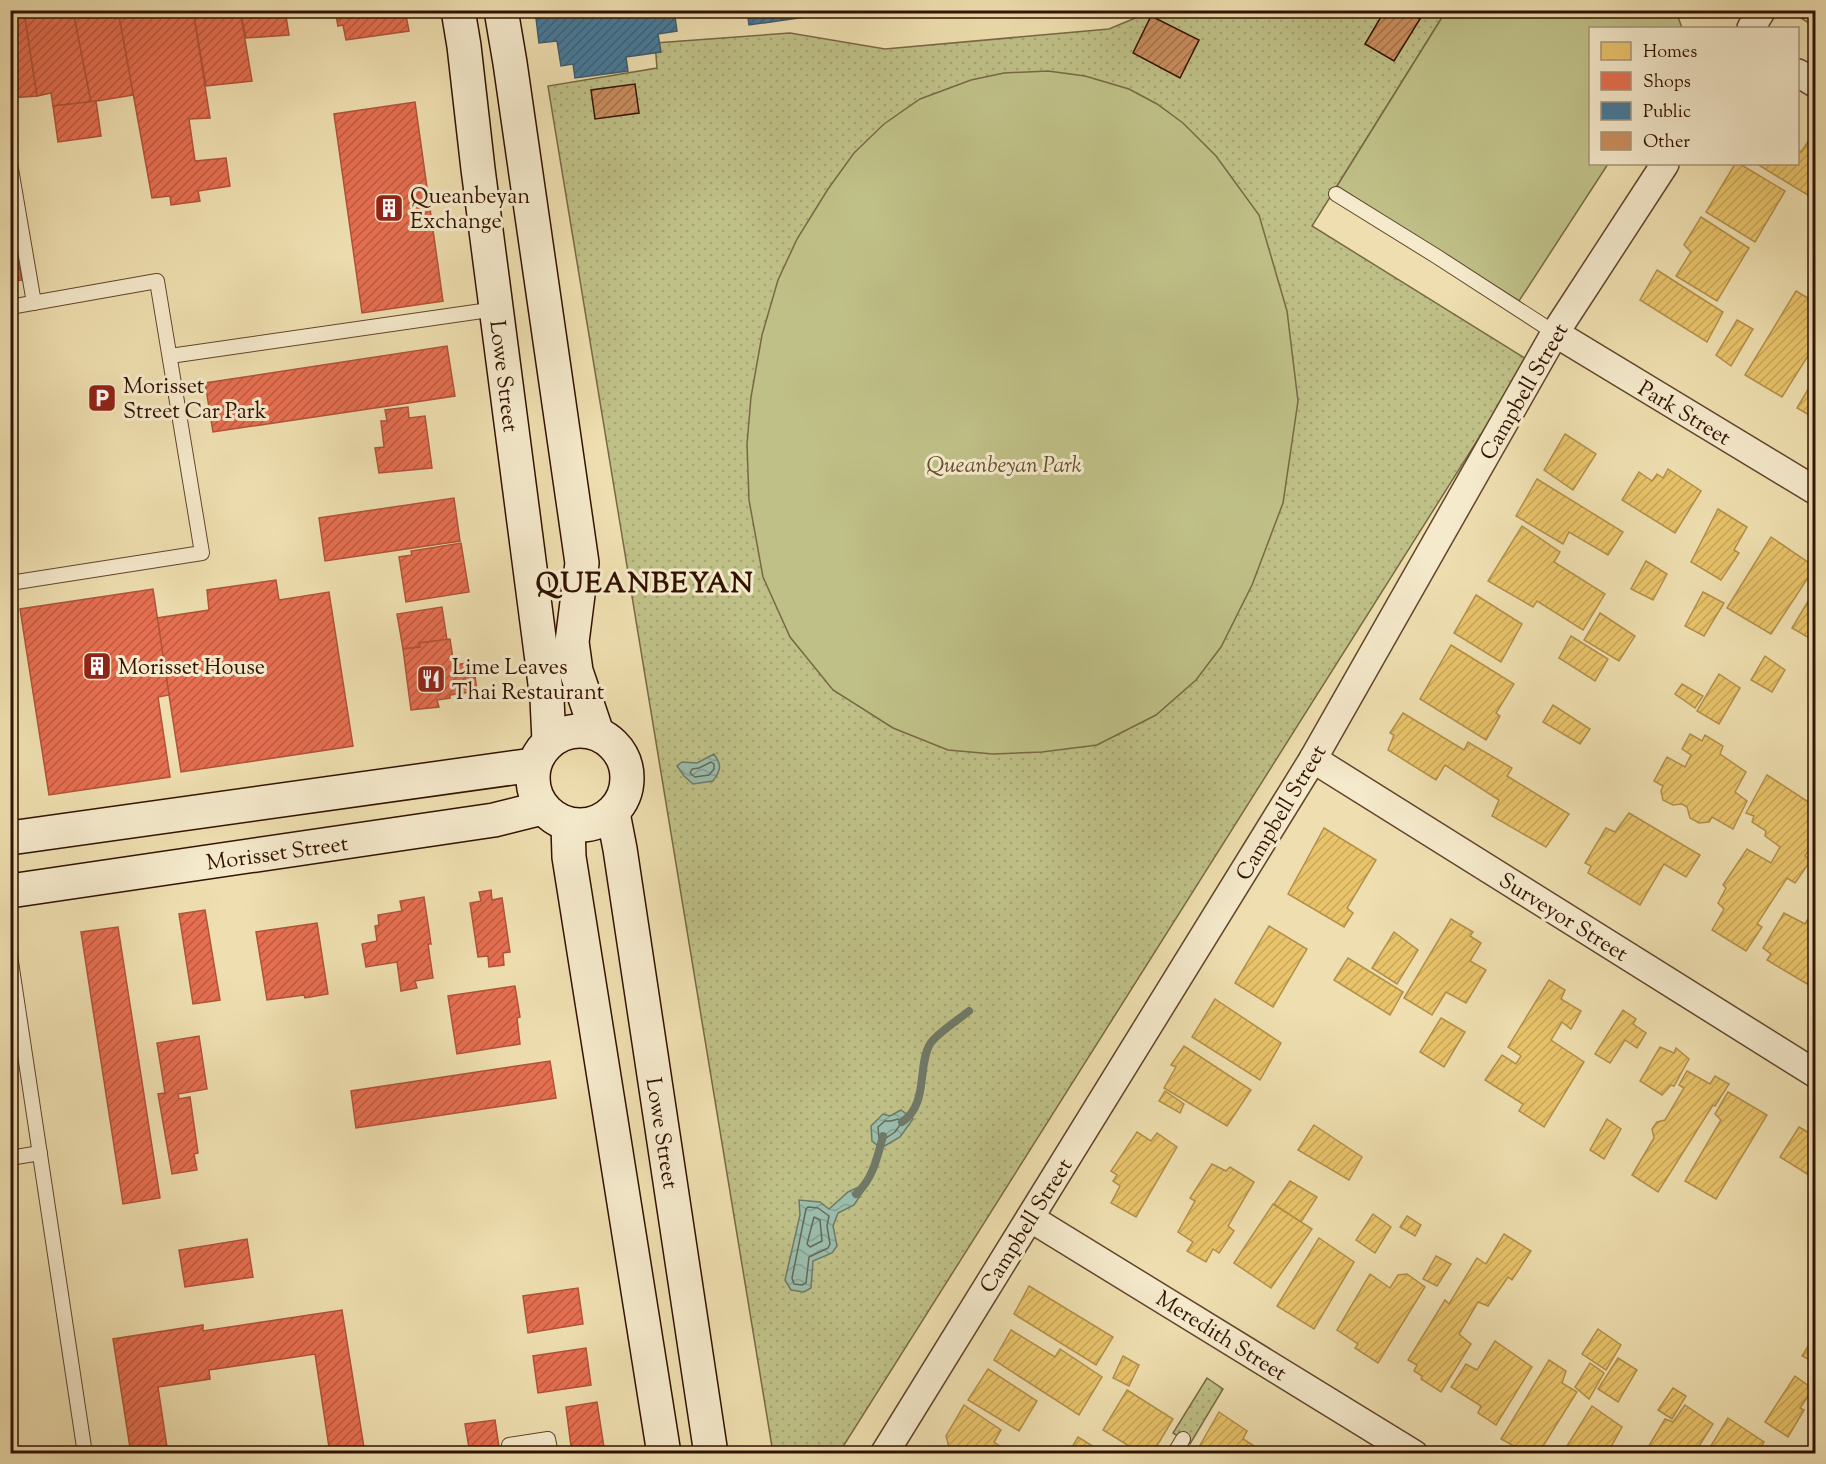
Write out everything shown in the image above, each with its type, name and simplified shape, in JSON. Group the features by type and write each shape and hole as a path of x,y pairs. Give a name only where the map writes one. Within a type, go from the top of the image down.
{"street":[{"name":"Lowe Street","path":"458,10 547,699 541,753"},
{"path":"501,10 582,563 572,642 579,679 597,733"},
{"path":"1752,27 1762,10"},
{"path":"1799,74 1815,84"},
{"name":"Campbell Street","path":"884,1454 1313,759 1556,333 1664,165"},
{"name":"Park Street","path":"1556,333 1815,491"},
{"path":"10,838 541,753 564,733 573,731 597,733 613,744 623,757 627,771 627,788 620,805 613,813 595,824 578,826 555,816"},
{"path":"541,753 532,787 555,816 568,857 664,1454"},
{"name":"Surveyor Street","path":"1313,759 1815,1074"},
{"name":"Lowe Street","path":"613,813 711,1454"},
{"name":"Morisset Street","path":"10,891 494,820 555,816"},
{"name":"Meredith Street","path":"1029,1218 1414,1454"}],"lane":[{"path":"10,163 34,303"},
{"path":"1336,194 1556,333"},
{"path":"10,307 158,281 202,553 10,583"},
{"path":"170,356 496,309"},
{"path":"10,955 85,1454"},
{"path":"10,1158 40,1153"},
{"path":"509,1445 548,1439 551,1454"},
{"path":"1174,1454 1183,1439"}],"green space":[{"name":"Queanbeyan Park","path":"1152,11 1446,11 1312,226 1528,360 839,1453 773,1453 548,86 657,68 655,43 790,33 885,49 1109,29"},
{"path":"1446,11 1676,11 1682,27 1589,27 1589,165 1607,165 1519,301 1337,186"},
{"path":"1798,11 1815,11 1815,27 1796,15"},
{"path":"1048,71 1085,76 1129,89 1157,104 1183,123 1216,156 1259,215 1287,311 1298,401 1283,503 1252,585 1221,647 1196,680 1156,715 1097,745 1042,752 993,754 948,750 893,728 833,690 790,637 763,577 749,500 747,444 751,397 762,335 778,280 797,239 854,153 884,124 920,99 971,80 1004,73"},
{"path":"1207,1378 1223,1389 1190,1444 1173,1433"}],"water":[{"path":"714,754 720,768 713,781 693,784 677,766 682,762 697,763"},
{"path":"901,1110 913,1119 900,1137 881,1148 872,1141 871,1126 883,1114 890,1116"},
{"path":"861,1186 864,1190 854,1205 838,1213 833,1226 837,1246 832,1253 813,1261 811,1288 804,1292 791,1290 785,1280 800,1215 799,1200 820,1202 829,1209 848,1192"}],"building: Homes":[{"path":"1812,136 1816,138 1816,190 1811,197 1759,165 1799,165 1799,151 1801,152"},
{"path":"1734,165 1742,165 1785,191 1755,242 1706,212"},
{"path":"1701,217 1749,248 1717,301 1676,276 1691,252 1684,245"},
{"path":"1816,239 1816,255 1808,251"},
{"path":"1657,270 1723,312 1707,342 1640,300"},
{"path":"1796,291 1816,303 1816,343 1782,397 1745,375"},
{"path":"1737,320 1753,329 1731,366 1716,355"},
{"path":"1816,376 1816,419 1797,408"},
{"path":"1565,434 1596,454 1573,490 1544,470"},
{"path":"1668,469 1701,491 1675,533 1622,500 1639,472 1652,481 1657,474 1663,478"},
{"path":"1537,479 1623,532 1608,555 1569,532 1563,544 1516,516"},
{"path":"1718,509 1747,527 1734,550 1739,553 1721,580 1691,562"},
{"path":"1522,526 1560,552 1554,562 1605,594 1583,630 1537,601 1533,607 1488,581"},
{"path":"1771,537 1815,567 1771,634 1727,608"},
{"path":"1646,561 1667,574 1653,600 1631,589"},
{"path":"1816,588 1816,642 1792,628"},
{"path":"1703,592 1724,603 1704,636 1685,626"},
{"path":"1476,595 1522,624 1501,662 1454,633"},
{"path":"1600,613 1635,636 1619,661 1584,640"},
{"path":"1571,636 1608,659 1595,681 1559,658"},
{"path":"1451,645 1514,684 1496,713 1500,716 1486,740 1420,699"},
{"path":"1765,656 1785,670 1772,692 1751,680"},
{"path":"1719,674 1740,688 1719,724 1697,711"},
{"path":"1682,684 1703,696 1695,708 1675,694"},
{"path":"1553,705 1590,729 1580,744 1543,722"},
{"path":"1403,713 1464,750 1468,742 1512,768 1507,776 1569,814 1546,847 1492,816 1499,800 1445,765 1436,780 1388,750 1394,735 1390,733"},
{"path":"1690,734 1702,741 1705,735 1723,746 1720,754 1746,772 1735,792 1747,801 1733,829 1712,817 1709,822 1699,823 1690,818 1687,807 1682,804 1673,805 1663,800 1661,791 1663,786 1654,781 1667,757 1685,767 1691,755 1682,749"},
{"path":"1767,775 1816,807 1816,837 1805,856 1811,860 1795,883 1787,878 1757,924 1762,927 1746,951 1712,930 1724,909 1718,903 1726,888 1723,885 1747,849 1771,863 1780,847 1765,836 1766,831 1752,822 1754,816 1746,813"},
{"path":"1629,813 1700,855 1686,877 1664,864 1640,905 1588,873 1591,866 1585,863 1606,828 1615,832"},
{"path":"1324,828 1376,860 1347,908 1353,913 1344,927 1288,894"},
{"path":"1812,912 1816,914 1816,980 1811,977 1807,984 1767,960 1771,954 1763,948 1784,913 1805,924"},
{"path":"1451,919 1473,932 1470,936 1481,943 1470,961 1486,970 1466,1003 1446,992 1432,1015 1404,998"},
{"path":"1269,926 1307,949 1273,1007 1235,983"},
{"path":"1394,932 1418,950 1397,984 1372,968"},
{"path":"1348,958 1403,992 1390,1015 1334,980"},
{"path":"1549,980 1565,990 1561,999 1581,1011 1571,1029 1562,1022 1551,1040 1584,1062 1544,1127 1519,1111 1523,1104 1485,1080 1502,1055 1516,1064 1521,1056 1508,1047"},
{"path":"1215,999 1281,1043 1260,1080 1192,1037"},
{"path":"1623,1010 1636,1019 1633,1024 1646,1033 1637,1048 1625,1040 1610,1063 1595,1054"},
{"path":"1441,1018 1465,1032 1444,1067 1420,1052"},
{"path":"1184,1046 1251,1090 1227,1126 1164,1088 1176,1067 1171,1065"},
{"path":"1660,1047 1674,1053 1676,1048 1689,1059 1674,1086 1671,1085 1662,1095 1640,1081"},
{"path":"1687,1071 1710,1084 1715,1076 1729,1084 1715,1106 1713,1105 1658,1192 1632,1175 1654,1138 1652,1129 1657,1122 1665,1120 1684,1088 1679,1085"},
{"path":"1165,1091 1184,1104 1180,1113 1159,1101"},
{"path":"1728,1092 1767,1115 1716,1199 1685,1181 1721,1120 1715,1114"},
{"path":"1607,1119 1621,1129 1604,1159 1590,1150"},
{"path":"1314,1125 1362,1157 1349,1180 1298,1150"},
{"path":"1799,1127 1816,1137 1816,1172 1812,1177 1780,1157"},
{"path":"1137,1132 1151,1141 1157,1133 1177,1147 1136,1217 1111,1203 1120,1186 1113,1181 1117,1175 1111,1171"},
{"path":"1212,1164 1226,1171 1230,1167 1254,1182 1228,1226 1234,1231 1219,1253 1213,1249 1206,1262 1187,1251 1193,1242 1178,1232 1195,1201 1190,1198"},
{"path":"1290,1181 1317,1197 1301,1222 1274,1204"},
{"path":"1273,1204 1312,1229 1271,1288 1234,1263"},
{"path":"1373,1214 1391,1227 1375,1253 1356,1240"},
{"path":"1407,1216 1421,1225 1415,1236 1400,1227"},
{"path":"1504,1234 1531,1251 1512,1280 1508,1277 1488,1306 1478,1302 1459,1334 1471,1344 1441,1392 1421,1379 1422,1376 1414,1371 1417,1365 1408,1360 1445,1300 1449,1304 1477,1258 1486,1264"},
{"path":"1319,1238 1354,1262 1314,1329 1277,1306"},
{"path":"1436,1256 1451,1264 1437,1286 1423,1279"},
{"path":"1370,1274 1390,1288 1398,1275 1407,1274 1425,1287 1378,1363 1355,1348 1358,1344 1337,1330"},
{"path":"1816,1278 1816,1294 1808,1290"},
{"path":"1029,1286 1113,1337 1096,1365 1014,1314"},
{"path":"1598,1329 1621,1345 1606,1370 1582,1354"},
{"path":"1011,1330 1055,1357 1060,1349 1102,1377 1079,1415 994,1360"},
{"path":"1816,1335 1816,1363 1802,1356"},
{"path":"1495,1341 1532,1367 1496,1425 1478,1413 1481,1406 1451,1387 1466,1364 1477,1370"},
{"path":"1123,1356 1139,1365 1129,1386 1113,1378"},
{"path":"1618,1358 1637,1370 1618,1402 1598,1389"},
{"path":"1549,1360 1566,1371 1562,1383 1577,1392 1536,1454 1522,1447 1521,1450 1501,1439"},
{"path":"1590,1363 1604,1373 1589,1399 1575,1387"},
{"path":"988,1369 1037,1401 1019,1431 968,1400"},
{"path":"1795,1376 1813,1389 1800,1408 1804,1410 1788,1437 1765,1422"},
{"path":"1673,1388 1686,1396 1672,1419 1658,1410"},
{"path":"1127,1390 1173,1419 1152,1454 1142,1454 1103,1430"},
{"path":"964,1405 1001,1430 994,1442 1007,1451 1006,1454 957,1454 956,1450 949,1447 946,1436"},
{"path":"1685,1405 1713,1424 1694,1454 1644,1454 1665,1419 1673,1422"},
{"path":"1592,1406 1622,1427 1607,1454 1562,1454"},
{"path":"1219,1412 1247,1431 1243,1439 1267,1454 1195,1454"},
{"path":"1728,1418 1764,1442 1757,1454 1706,1454"},
{"path":"1078,1437 1099,1450 1097,1454 1068,1454"}],"building: Shops":[{"path":"10,10 27,10 24,11 37,96 10,98"},
{"path":"73,10 91,102 53,106 51,93 37,96 24,11"},
{"path":"73,10 118,10 134,95 91,102"},
{"path":"118,10 193,10 210,118 189,119 195,161 226,158 230,186 198,191 200,201 171,205 170,196 152,198"},
{"path":"193,10 240,10 252,81 206,86"},
{"path":"240,10 285,10 289,35 246,38"},
{"path":"335,10 405,10 409,31 346,40 343,25 338,26"},
{"path":"96,101 101,136 58,142 53,106"},
{"name":"Queanbeyan Exchange","path":"415,102 443,301 362,313 334,114"},
{"path":"10,220 22,280 10,281"},
{"path":"447,346 455,396 213,432 205,383"},
{"path":"408,407 409,418 425,416 432,468 379,473 375,448 384,447 381,421 387,421 385,410"},
{"path":"454,498 460,541 325,561 319,518"},
{"path":"461,543 469,592 406,602 399,557 412,555 411,551"},
{"path":"276,580 279,600 329,592 353,746 181,772 157,618 209,610 207,590"},
{"name":"Morisset House","path":"153,589 169,695 158,697 170,777 49,795 20,609"},
{"path":"442,607 447,640 419,643 420,647 403,649 397,614"},
{"path":"450,639 454,665 473,662 477,691 450,695 450,698 437,700 439,707 411,710 403,649 420,647 419,643"},
{"path":"491,890 492,900 502,898 510,952 503,953 504,965 489,967 488,956 478,957 470,903 481,901 479,892"},
{"path":"424,897 433,978 415,981 417,988 401,991 397,962 366,967 362,944 377,941 375,926 379,925 378,915 402,911 400,901"},
{"path":"205,910 220,1000 193,1004 179,914"},
{"path":"317,923 328,994 267,1000 256,932"},
{"path":"118,927 160,1198 123,1204 81,932"},
{"path":"515,986 520,1017 517,1018 520,1044 457,1054 448,996"},
{"path":"199,1036 207,1089 178,1094 179,1099 190,1097 198,1153 194,1154 197,1170 172,1174 158,1094 165,1093 157,1043"},
{"path":"550,1061 556,1098 356,1128 351,1091"},
{"path":"247,1239 253,1277 185,1287 179,1250"},
{"path":"578,1288 583,1324 528,1333 523,1296"},
{"path":"342,1310 365,1454 330,1454 315,1354 209,1370 210,1379 158,1387 168,1454 131,1454 113,1339 203,1325 203,1331"},
{"path":"586,1348 591,1385 538,1393 533,1356"},
{"path":"597,1402 605,1454 572,1454 566,1407"},
{"path":"495,1420 500,1454 470,1454 465,1424"}],"building: Public":[{"path":"535,10 674,10 677,31 658,34 661,52 626,57 628,71 575,78 573,64 561,66 557,41 539,43"},
{"path":"747,10 847,10 847,11 749,25"}],"building: Other":[{"path":"1385,10 1405,10 1420,19 1394,61 1365,44"},
{"path":"1405,10 1425,10 1420,19"},
{"path":"1151,16 1199,40 1180,78 1133,53"},
{"path":"635,84 639,113 595,119 591,90"}],"waterway":[{"path":"902,1122 916,1105 926,1053 930,1044 969,1011"},
{"path":"856,1194 867,1182 883,1136"}],"place":[{"name":"Queanbeyan Exchange","path":"389,208"},
{"name":"Morisset Street Car Park","path":"102,398"},
{"name":"Morisset House","path":"97,666"},
{"name":"Lime Leaves Thai Restaurant","path":"431,679"}],"district":[{"name":"QUEANBEYAN","path":"645,582"}]}
